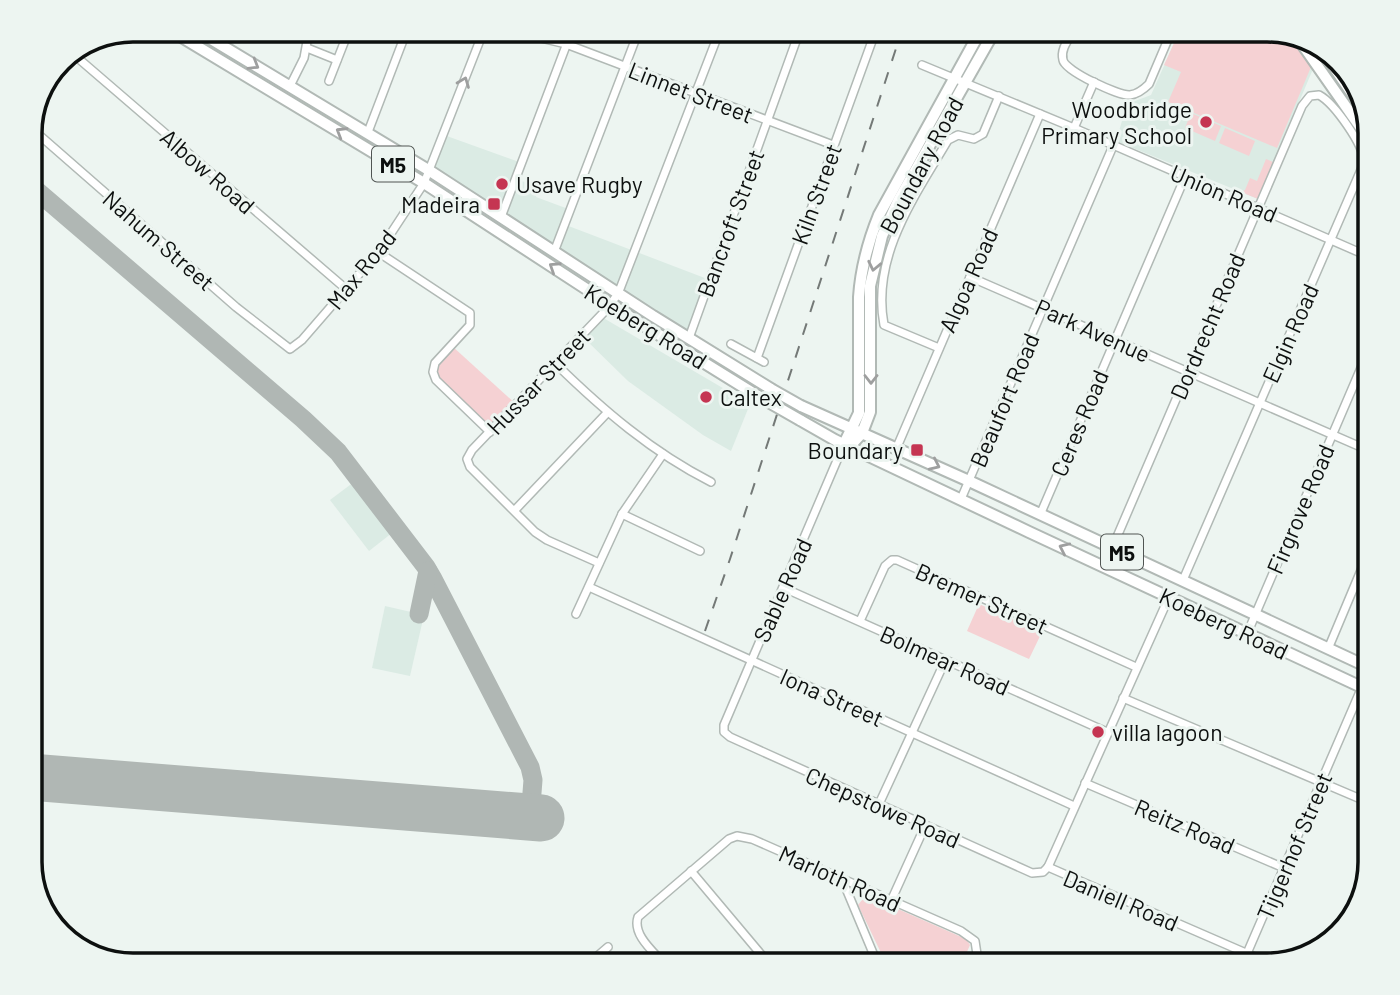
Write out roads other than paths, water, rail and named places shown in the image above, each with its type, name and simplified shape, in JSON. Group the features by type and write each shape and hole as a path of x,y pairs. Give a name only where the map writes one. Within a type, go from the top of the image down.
{"main road":[{"name":"Koeberg Road","path":"190,42 424,183 611,305 846,447 1358,685"},
{"name":"Koeberg Road","path":"216,42 368,132 757,381 801,405 897,447 1358,663"},
{"name":"Boundary Road","path":"960,79 976,42"},
{"name":"Boundary Road","path":"857,431 860,405 859,297 867,245 879,215 960,79 986,42"},
{"path":"1308,52 1357,121"},
{"path":"846,447 857,431"}],"street":[{"path":"290,86 308,42"},
{"path":"329,80 344,42"},
{"path":"368,132 402,42"},
{"name":"Max Road","path":"290,349 302,340 378,252 424,183 479,42"},
{"name":"Linnet Street","path":"558,42 833,145"},
{"path":"554,252 634,42"},
{"name":"Hussar Street","path":"515,510 470,467 467,460 472,450 611,305 716,42"},
{"name":"Bancroft Street","path":"689,338 796,42"},
{"name":"Kiln Street","path":"731,344 760,360 833,145 872,42"},
{"path":"1067,42 1063,48 1063,62 1071,71 1130,95 1149,83 1167,42"},
{"path":"501,217 566,44"},
{"path":"307,48 337,60"},
{"name":"Albow Road","path":"80,60 345,289"},
{"name":"Union Road","path":"922,65 1358,252"},
{"path":"1074,128 1094,82"},
{"name":"Dordrecht Road","path":"1104,567 1304,102 1310,96 1319,95"},
{"name":"Elgin Road","path":"1319,95 1332,106 1358,142"},
{"path":"939,348 884,325 881,290 887,258 901,223 948,140 958,135 974,139 983,134 999,96"},
{"name":"Algoa Road","path":"897,447 1040,114"},
{"name":"Nahum Street","path":"42,137 236,307 290,349"},
{"name":"Beaufort Road","path":"961,499 1114,146"},
{"name":"Ceres Road","path":"1040,514 1185,177"},
{"name":"Elgin Road","path":"1183,580 1358,178"},
{"path":"378,252 469,312 472,319 469,326 435,363 432,373 490,432"},
{"name":"Park Avenue","path":"970,277 1358,445"},
{"path":"472,319 481,318"},
{"path":"556,364 607,413 663,454 711,482"},
{"name":"Firgrove Road","path":"1247,634 1358,375"},
{"path":"599,563 547,540 515,510 607,413"},
{"name":"Sable Road","path":"723,728 846,447"},
{"path":"576,614 622,514 663,454"},
{"path":"622,514 700,551"},
{"name":"Bremer Street","path":"860,621 885,566 892,560 897,560 1136,667"},
{"path":"1328,649 1358,578"},
{"name":"Iona Street","path":"589,587 1074,806"},
{"name":"Bolmear Road","path":"784,588 1107,732"},
{"path":"1048,867 1169,597"},
{"path":"879,804 945,661"},
{"path":"1123,698 1358,798"},
{"name":"Tijgerhof Street","path":"1247,953 1321,782 1358,706"},
{"name":"Chepstowe Road","path":"723,728 730,737 1032,873 1044,872 1048,867"},
{"name":"Reitz Road","path":"1085,783 1284,868"},
{"path":"891,901 925,826"},
{"name":"Marloth Road","path":"691,871 729,839 737,836 752,839 972,938 977,953"},
{"name":"Daniell Road","path":"1048,867 1245,953"},
{"path":"656,953 638,933 635,925 640,914 691,871 760,953"},
{"path":"841,878 873,953"},
{"path":"601,953 608,947"}],"railway":[{"path":"705,631 898,42"}],"place":[{"name":"Woodbridge Primary School","path":"1206,122"},
{"name":"Usave Rugby","path":"502,184"},
{"name":"Madeira","path":"494,204"},
{"name":"Caltex","path":"706,397"},
{"name":"Boundary","path":"917,450"},
{"name":"villa lagoon","path":"1098,732"}]}
